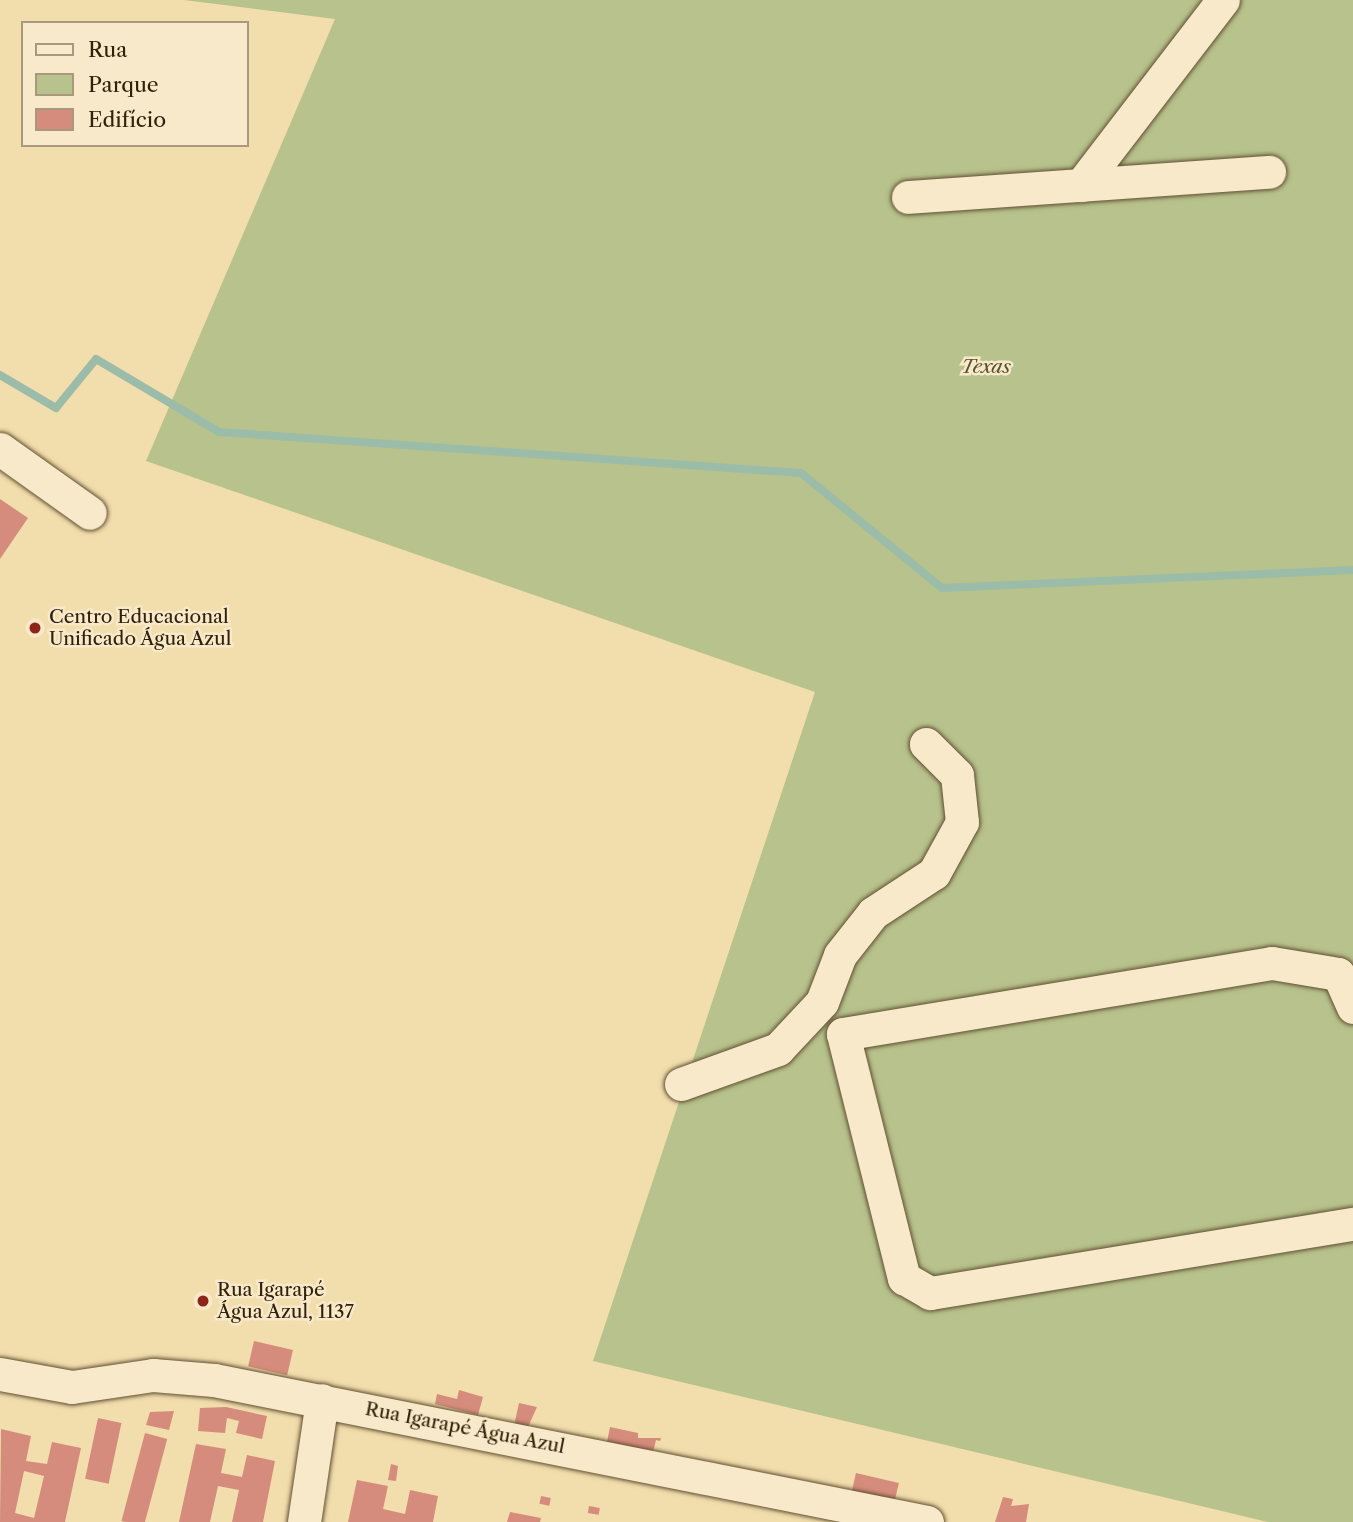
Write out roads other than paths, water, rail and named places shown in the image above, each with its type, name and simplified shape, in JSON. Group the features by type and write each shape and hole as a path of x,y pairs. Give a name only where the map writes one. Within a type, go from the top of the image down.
{"street":[{"path":"1081,185 1223,0"},
{"path":"908,197 1269,172"},
{"path":"0,449 90,513"},
{"path":"681,1084 778,1049 822,1002 840,955 873,913 934,873 962,822 957,775 926,744"},
{"path":"843,1034 1272,963 1338,974 1353,1007"},
{"path":"822,1002 843,1034 904,1278 930,1293 1353,1224"},
{"name":"Rua Igarapé Água Azul","path":"0,1374 72,1387 153,1375 184,1377 322,1400 927,1522"},
{"path":"304,1522 322,1400"}],"waterway":[{"path":"0,375 56,408 96,359 219,432 801,473 942,588 1353,570"}],"place":[{"name":"Centro Educacional Unificado Água Azul","path":"35,628"},
{"name":"Rua Igarapé Água Azul, 1137","path":"203,1301"}],"park label":[{"name":"Texas","path":"986,367"}]}
